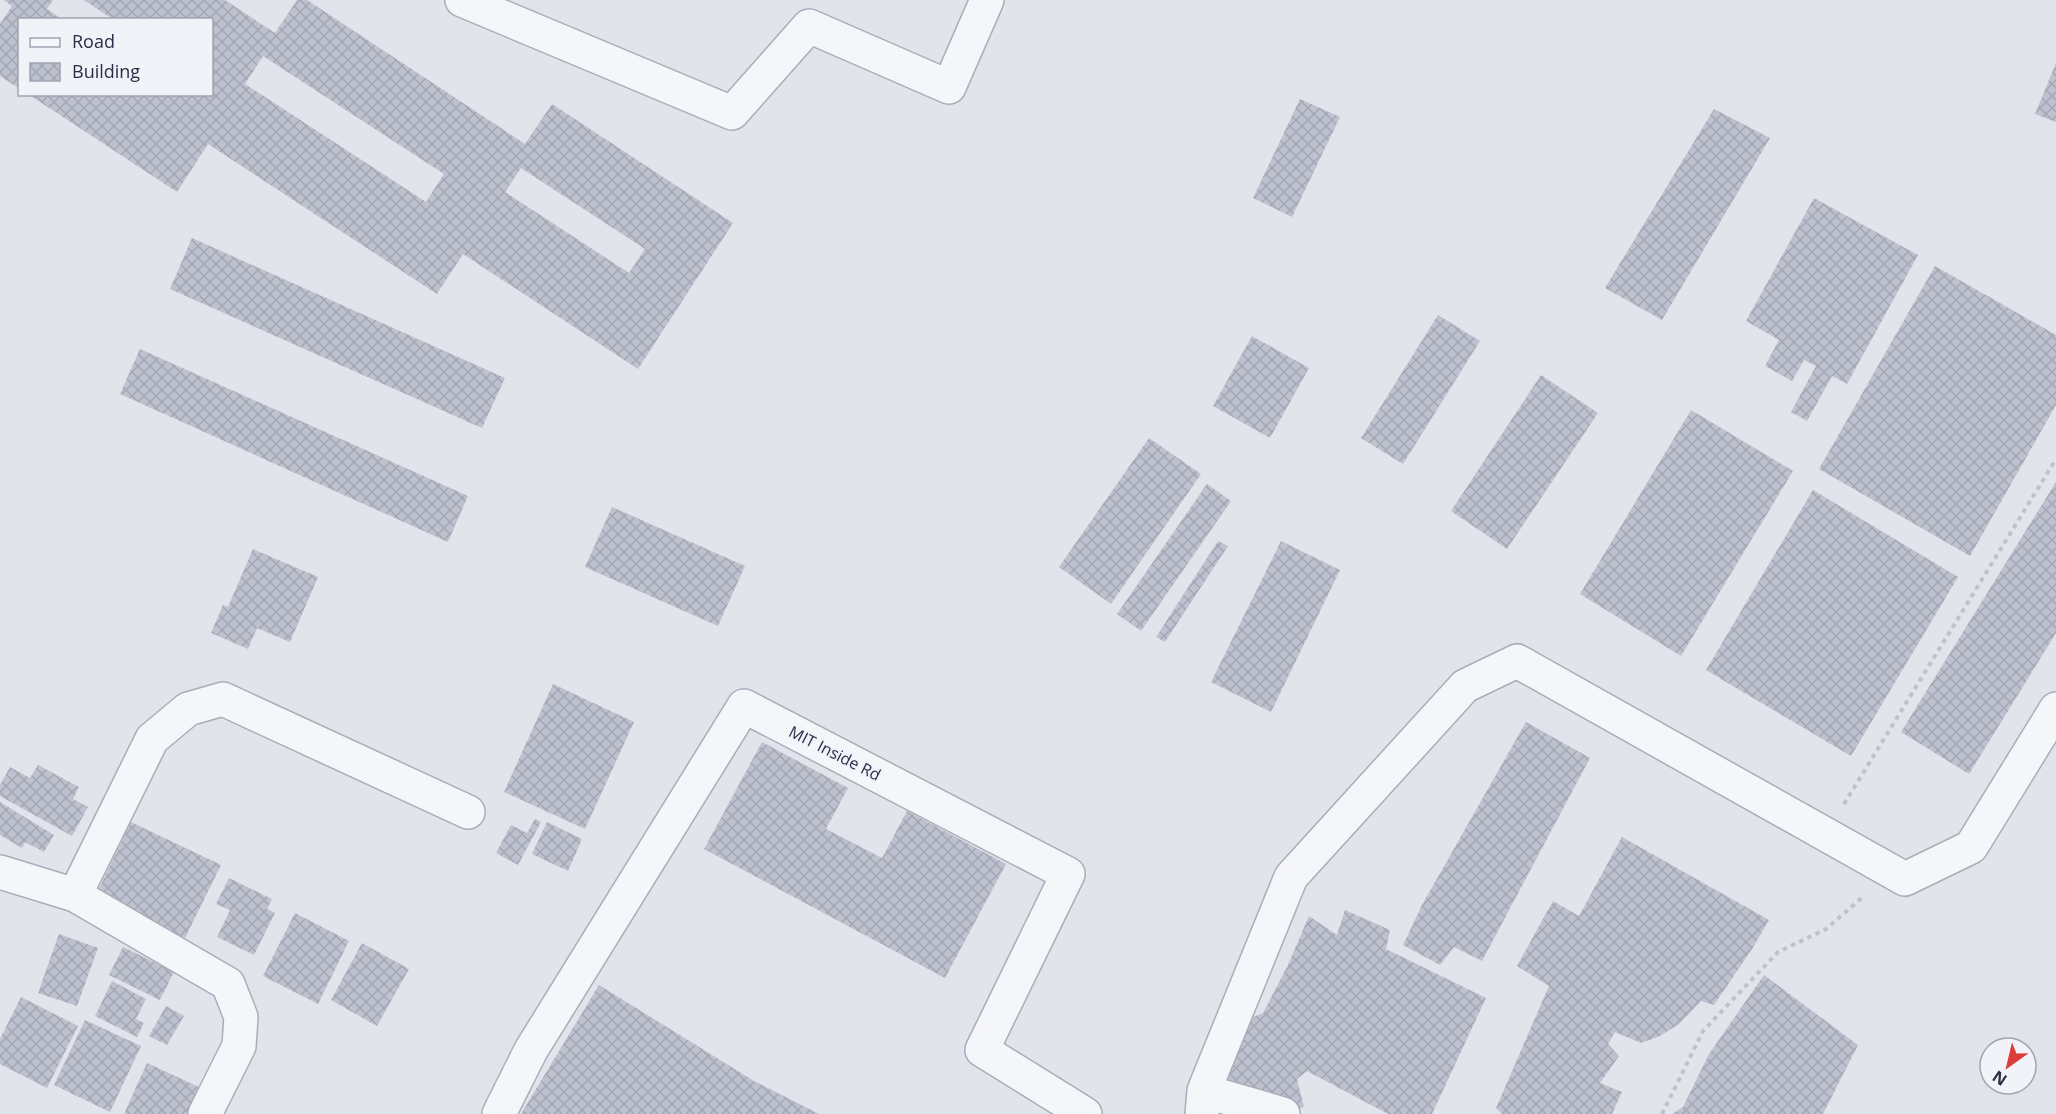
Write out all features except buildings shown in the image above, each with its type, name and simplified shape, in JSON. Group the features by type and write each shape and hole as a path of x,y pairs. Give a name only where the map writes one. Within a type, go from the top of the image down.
{"street":[{"path":"462,0 732,113 809,26 949,87 987,0"},
{"path":"1283,1114 1203,1103 1291,877 1465,686 1517,661 1905,879 1971,847 2056,709"},
{"path":"75,895 152,738 188,709 223,699 468,812"},
{"name":"MIT Inside Rd","path":"499,1114 537,1040 744,706 1068,874 982,1050 1085,1114"},
{"path":"0,872 75,895 228,984 241,1017 238,1046 205,1114"}],"path":[{"path":"1825,835 2056,459"},
{"path":"1662,1114 1703,1030 1778,952 1826,929 1892,873"}]}
